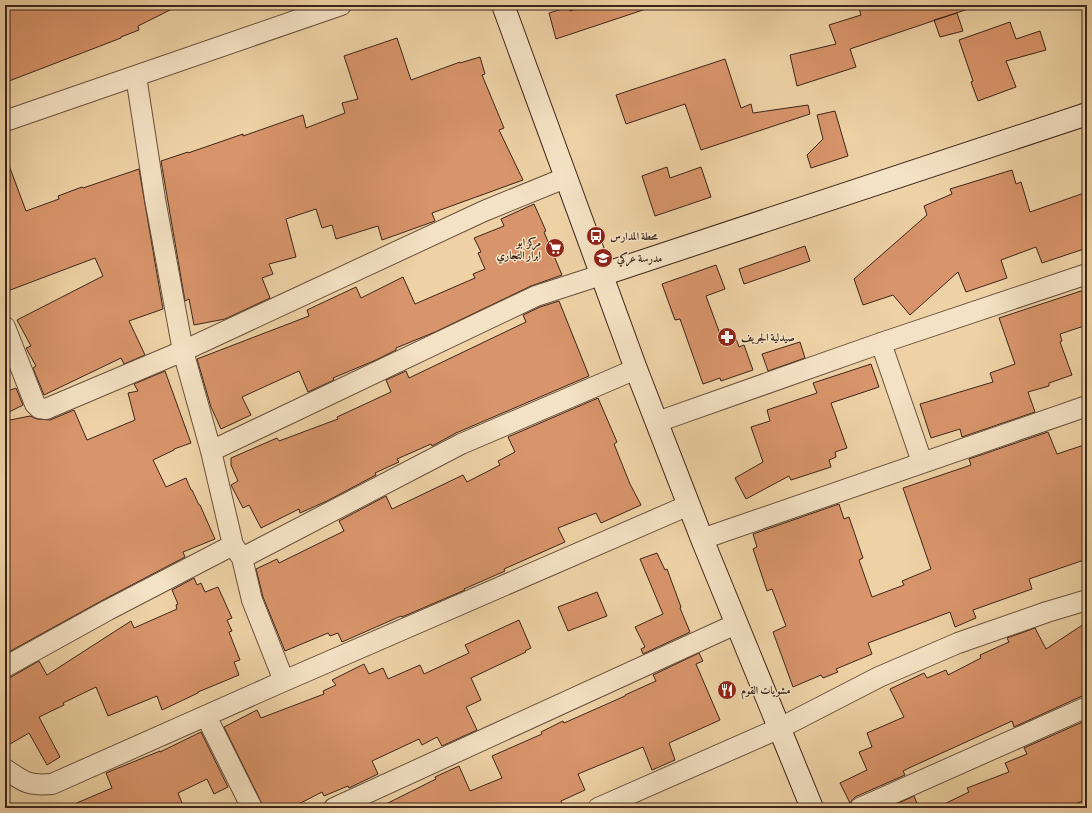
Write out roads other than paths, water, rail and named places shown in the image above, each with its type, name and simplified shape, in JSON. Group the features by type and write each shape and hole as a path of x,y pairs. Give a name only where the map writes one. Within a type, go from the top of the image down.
{"street":[{"path":"5,121 341,5"},
{"path":"503,5 636,369 736,624 812,808"},
{"path":"136,76 155,199 183,351 252,600 284,681"},
{"path":"211,451 536,296 1087,114"},
{"path":"5,327 35,404 39,408 46,409 183,351 484,211 565,178"},
{"path":"657,422 881,343 1087,274"},
{"path":"881,343 922,462"},
{"path":"5,667 108,610 238,551 461,444 636,369"},
{"path":"702,539 1087,406"},
{"path":"5,769 22,781 37,786 52,784 284,681 689,505"},
{"path":"598,808 780,728 878,677 958,643 1047,612 1087,600"},
{"path":"334,808 736,624"},
{"path":"860,808 1087,707"},
{"path":"206,716 252,808"}],"place":[{"name":"محطة المدارس","path":"596,236"},
{"name":"مركز ابو ابرار التجاري","path":"555,248"},
{"name":"مدرسة عركي","path":"603,258"},
{"name":"صيدلية الجريف","path":"727,337"},
{"name":"مشويات القوم","path":"727,690"}]}
